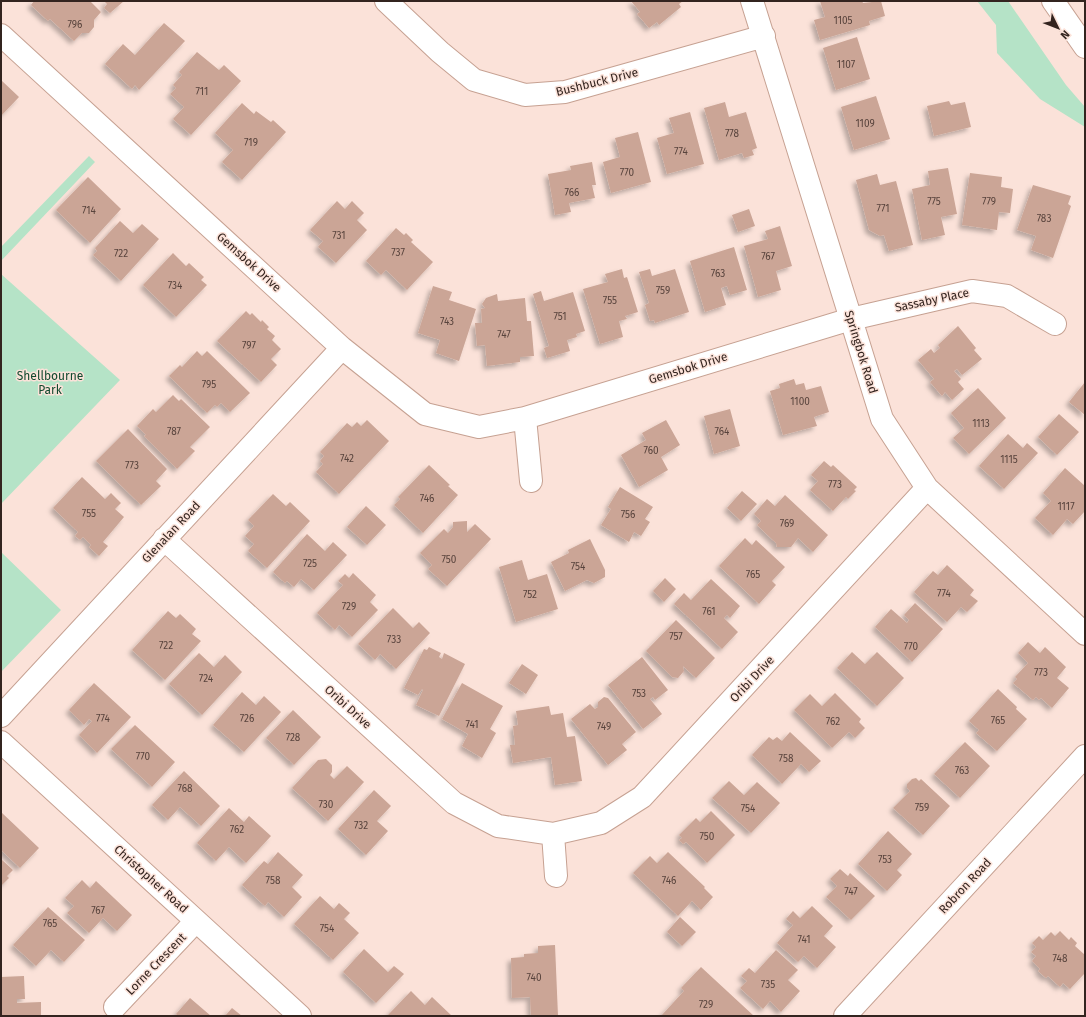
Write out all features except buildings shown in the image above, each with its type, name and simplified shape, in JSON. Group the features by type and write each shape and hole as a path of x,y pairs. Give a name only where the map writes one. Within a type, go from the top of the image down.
{"street":[{"name":"Bushbuck Drive","path":"386,1 440,52 474,80 526,95 565,92 764,36"},
{"name":"Springbok Road","path":"752,1 882,419 927,488 1085,634"},
{"path":"1053,1 1085,47"},
{"name":"Gemsbok Drive","path":"1,35 342,348 425,414 479,427 525,418 851,318"},
{"name":"Sassaby Place","path":"851,318 972,291 1006,296 1055,324"},
{"name":"Glenalan Road","path":"1,716 342,348"},
{"path":"525,418 531,481"},
{"name":"Oribi Drive","path":"164,539 454,803 498,826 553,834 601,823 642,797 927,488"},
{"name":"Christopher Road","path":"1,742 300,1016"},
{"name":"Robron Road","path":"845,1016 1085,756"},
{"path":"553,834 556,876"},
{"name":"Lorne Crescent","path":"115,1007 196,921"}],"green space":[{"path":"977,1 1008,1 1066,85 1085,107 1085,127 1040,99 997,53 996,25"},
{"path":"89,156 95,162 1,261 1,247"},
{"name":"Shellbourne Park","path":"1,274 120,380 1,504"},
{"path":"1,552 61,610 1,672"}]}
